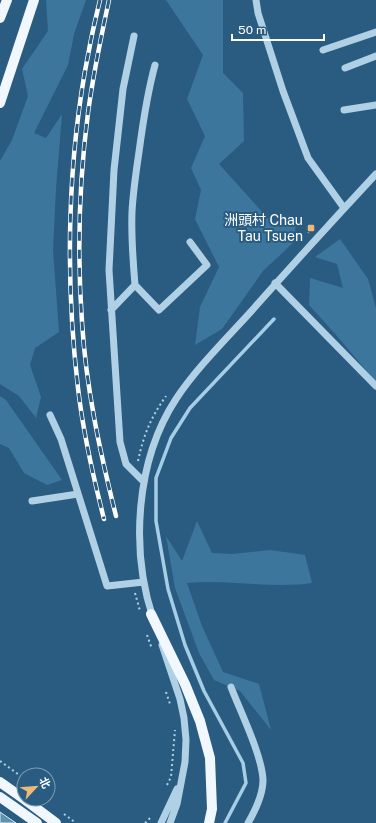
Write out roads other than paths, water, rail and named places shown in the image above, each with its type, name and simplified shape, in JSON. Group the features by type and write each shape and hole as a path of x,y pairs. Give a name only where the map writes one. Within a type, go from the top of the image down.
{"main road":[{"path":"0,18 7,0"},
{"path":"0,103 34,0"},
{"path":"146,616 185,684 200,721 210,758 212,809 210,823"},
{"path":"0,782 16,793"},
{"path":"0,797 37,823"},
{"path":"36,807 56,823"}],"street":[{"path":"256,0 258,13 283,91 308,158 344,208"},
{"path":"323,50 376,32"},
{"path":"134,36 123,89 114,170 108,270 120,442 126,464 144,482"},
{"path":"345,68 376,56"},
{"path":"155,65 145,109 134,183 132,251 135,285 160,310 207,265 190,242"},
{"path":"344,110 376,105"},
{"path":"170,823 177,804 186,751 184,718 180,699 146,616 140,534 144,482 156,438 176,400 192,378 276,283 376,174"},
{"path":"276,283 376,386"},
{"path":"111,310 135,285"},
{"path":"50,415 61,439 107,586 144,582"},
{"path":"32,501 78,494"},
{"path":"231,687 253,741 263,780 257,806 248,823"},
{"path":"161,823 180,782"},
{"path":"37,823 43,812"}],"waterway":[{"path":"225,823 246,783 243,763 204,691 185,645 168,589 156,521 156,478 171,438 190,408 274,319"}],"railway":[{"path":"100,0 89,50 76,133 72,176 70,261 71,304 80,404 89,454 104,519"},
{"path":"109,0 88,113 81,191 79,243 80,296 90,396 104,468 116,516"}],"place":[{"name":"洲頭村 Chau Tau Tsuen","path":"311,228"}]}
